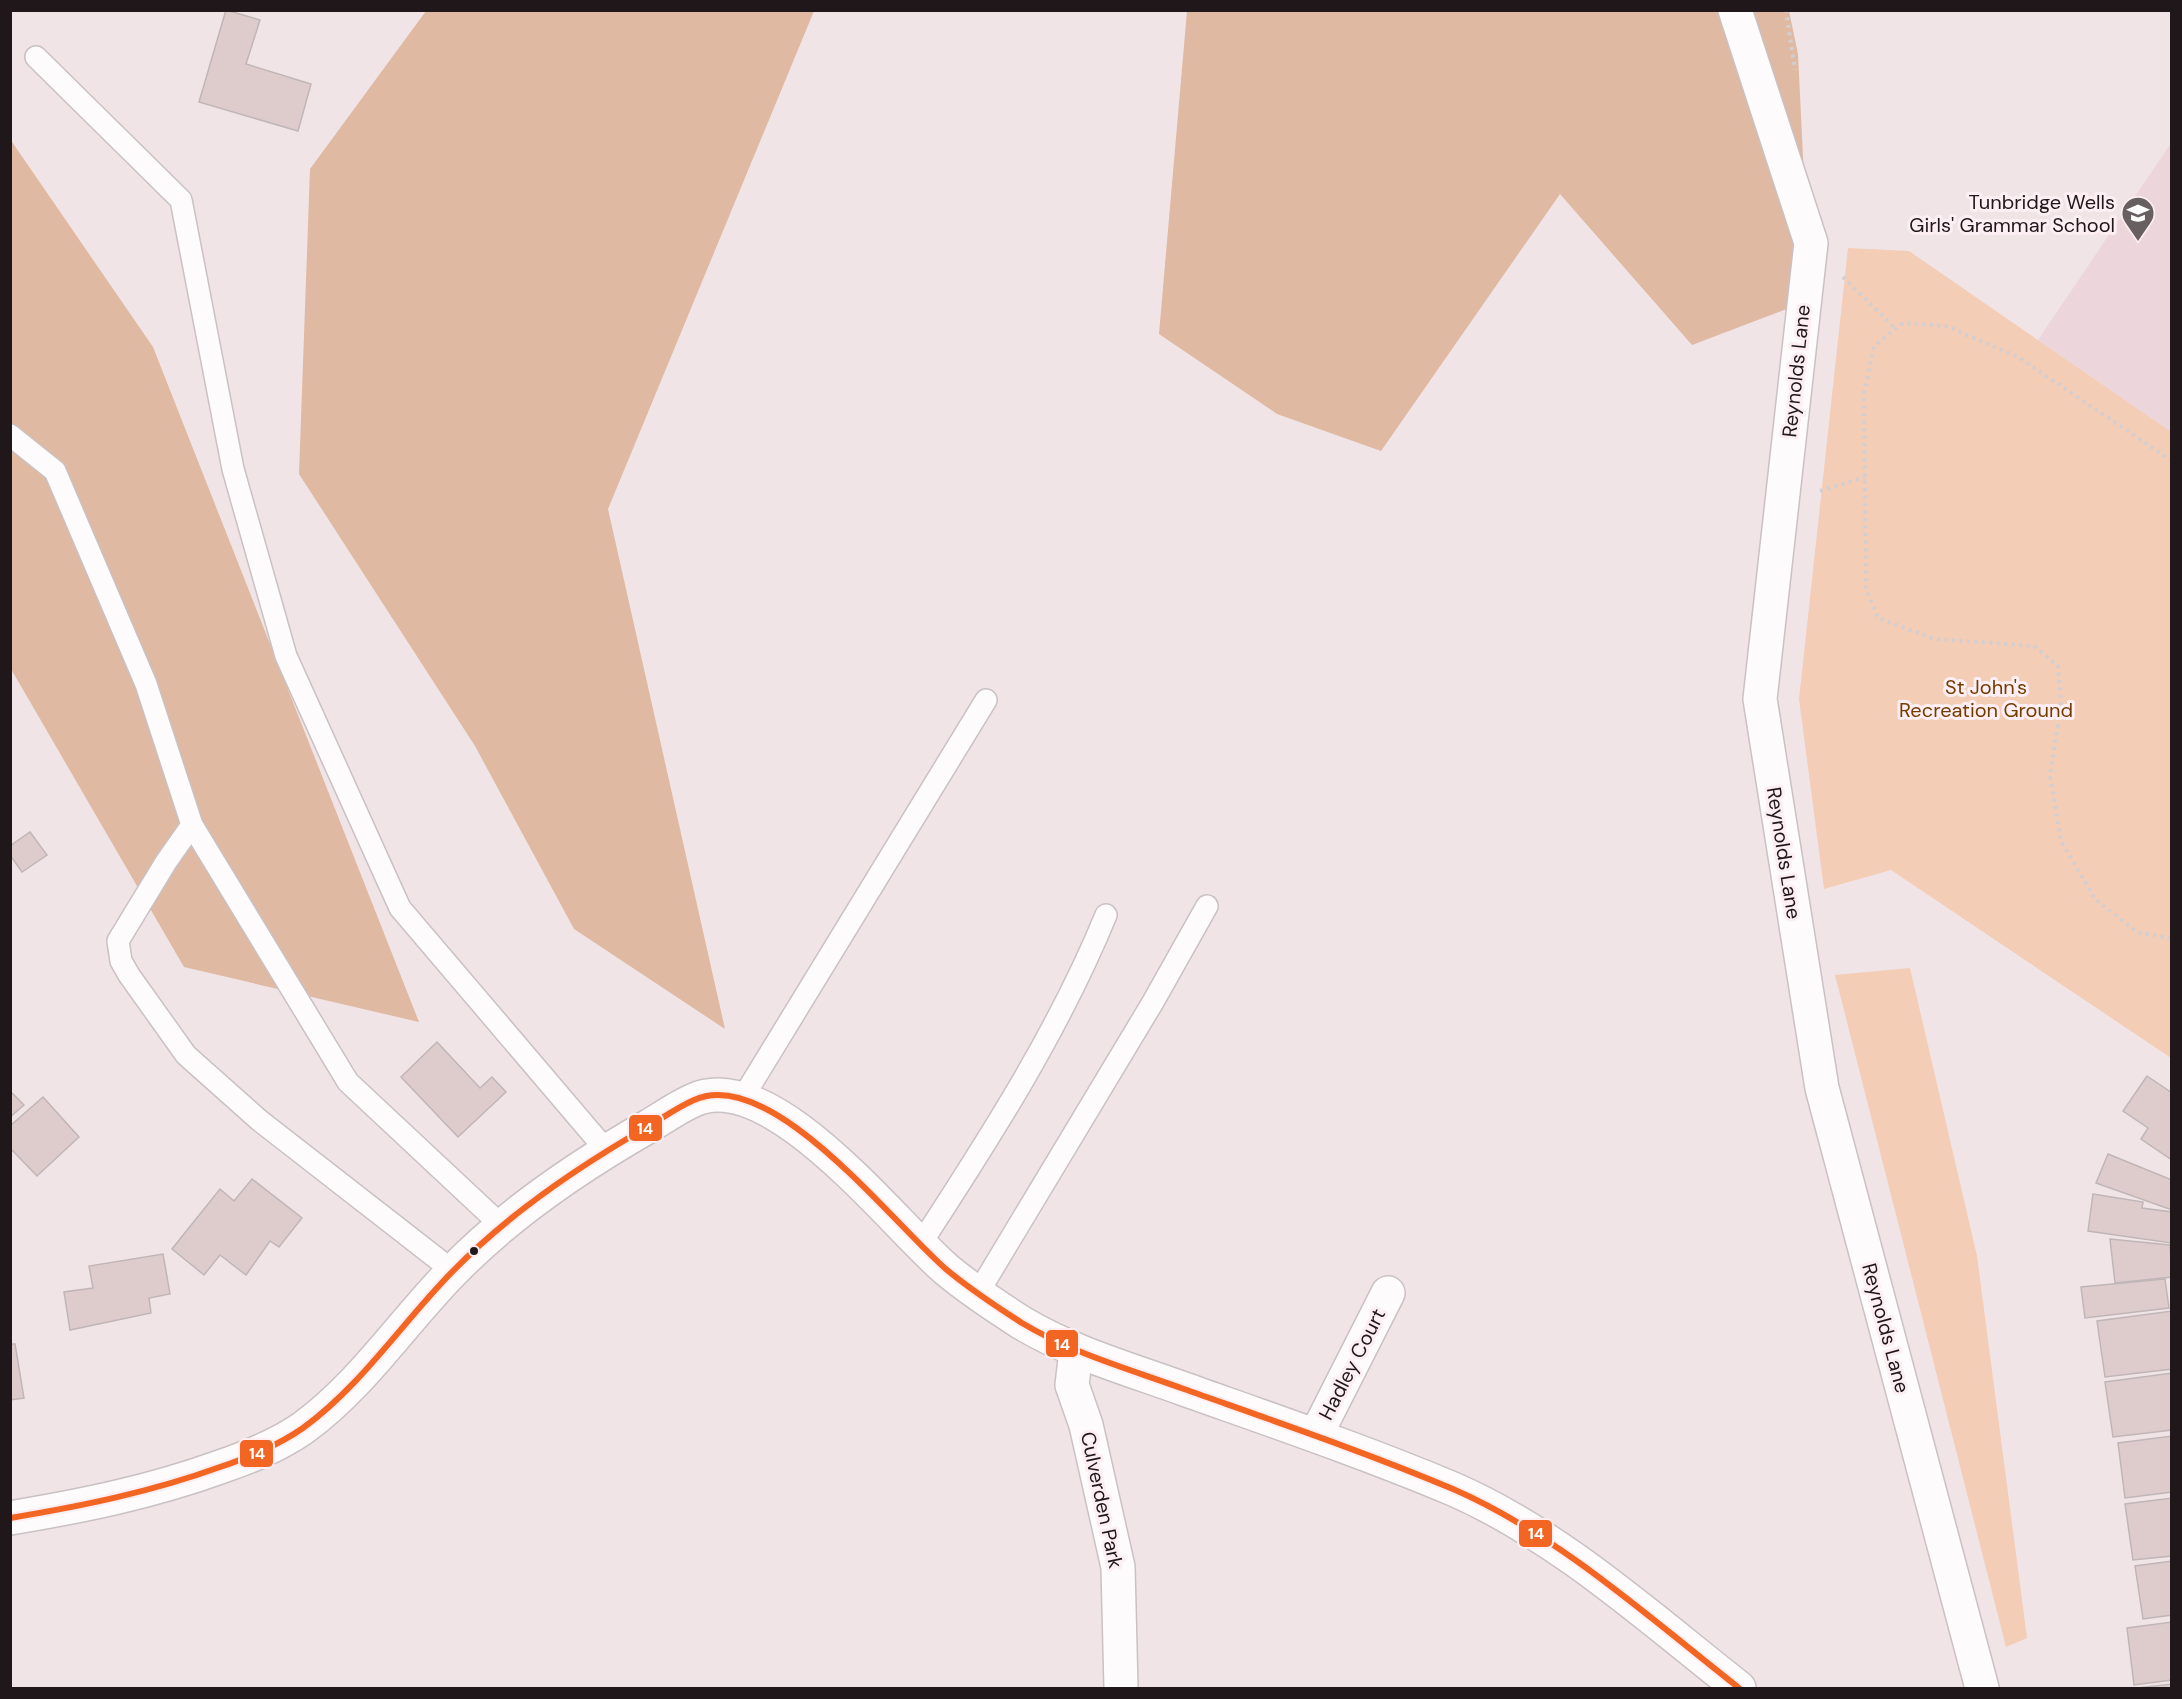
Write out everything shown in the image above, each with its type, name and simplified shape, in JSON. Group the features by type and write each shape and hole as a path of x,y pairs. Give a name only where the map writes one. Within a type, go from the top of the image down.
{"street":[{"name":"Reynolds Lane","path":"1735,10 1811,243 1760,699 1822,1088 1982,1689"},
{"path":"10,1518 95,1504 176,1483 254,1455 282,1441 308,1424 354,1382 453,1271 502,1226 606,1150 698,1097 723,1096 742,1099 789,1122 817,1142 920,1245 978,1293 1026,1325 1076,1351 1316,1436 1457,1491 1511,1518 1581,1566 1739,1689"},
{"name":"Hadley Court","path":"1316,1436 1388,1293"},
{"name":"Culverden Park","path":"1076,1351 1072,1385 1086,1425 1118,1567 1121,1689"}],"lane":[{"path":"36,57 181,200 233,469 286,656 400,908 606,1150"},
{"path":"10,435 55,471 146,684 192,825 348,1082 502,1226"},
{"path":"742,1099 986,700"},
{"path":"192,825 166,862 118,941 121,961 129,975 186,1055 259,1119 453,1271"},
{"path":"978,1293 1153,1002 1207,906"},
{"path":"920,1245 992,1135 1081,976 1106,915"}],"path":[{"path":"2172,461 2018,357 1946,326 1904,323 1874,346 1864,394 1866,589 1878,618 1935,639 2034,646 2058,666 2061,706 2050,776 2061,842 2095,899 2137,932 2172,939"},
{"path":"1782,503 1865,477"}],"shaded area":[{"path":"426,11 814,11 608,509 725,1029 574,929 475,746 299,474 310,169"},
{"path":"1187,11 1789,11 1798,54 1810,300 1692,345 1560,194 1381,451 1277,414 1159,334"},
{"path":"10,139 153,347 419,1022 184,967 11,669"},
{"name":"Tunbridge Wells Girls' Grammar School","path":"2171,143 2171,434 2038,340"}],"green space":[{"name":"St John's Recreation Ground","path":"1848,248 1909,251 2171,432 2171,1058 1891,870 1824,889 1799,699"},
{"path":"1910,968 1977,1256 2027,1638 2006,1647 1835,975"}],"building":[{"path":"226,10 260,20 246,64 311,84 298,131 199,102"},
{"path":"30,832 47,855 22,872 10,855 10,846"},
{"path":"437,1042 480,1088 492,1077 506,1092 458,1137 401,1077"},
{"path":"2147,1076 2172,1093 2172,1160 2141,1139 2148,1128 2123,1111"},
{"path":"10,1091 24,1105 10,1117"},
{"path":"43,1097 79,1137 37,1176 10,1148 10,1126"},
{"path":"2108,1154 2172,1180 2172,1210 2096,1183"},
{"path":"252,1179 302,1218 279,1247 270,1241 246,1275 220,1255 204,1275 172,1249 220,1189 234,1201"},
{"path":"2093,1194 2143,1202 2142,1208 2172,1212 2171,1243 2088,1231"},
{"path":"2110,1239 2170,1245 2172,1277 2115,1283"},
{"path":"163,1254 170,1294 149,1298 151,1313 70,1330 64,1292 93,1288 89,1266"},
{"path":"2165,1279 2169,1308 2085,1318 2081,1287"},
{"path":"2172,1311 2172,1369 2105,1377 2097,1321"},
{"path":"10,1344 15,1344 24,1398 10,1400"},
{"path":"2172,1373 2172,1430 2113,1437 2105,1382"},
{"path":"2172,1436 2172,1492 2125,1498 2118,1443"},
{"path":"2172,1498 2172,1556 2133,1560 2125,1504"},
{"path":"2172,1561 2172,1615 2143,1619 2135,1566"},
{"path":"2172,1622 2172,1680 2134,1685 2127,1628"},
{"path":"2172,1684 2172,1688 2137,1688"}],"transit line":[{"name":"14","path":"10,1518 90,1503 168,1484 273,1446 303,1428 344,1393 452,1272 520,1211 571,1174 677,1109 694,1100 725,1095 759,1105 794,1126 830,1155 947,1270 1022,1323 1081,1352 1386,1462 1453,1489 1492,1508 1529,1529 1602,1580 1739,1688"}],"place":[{"name":"Tunbridge Wells Girls' Grammar School","path":"2138,242"}]}
